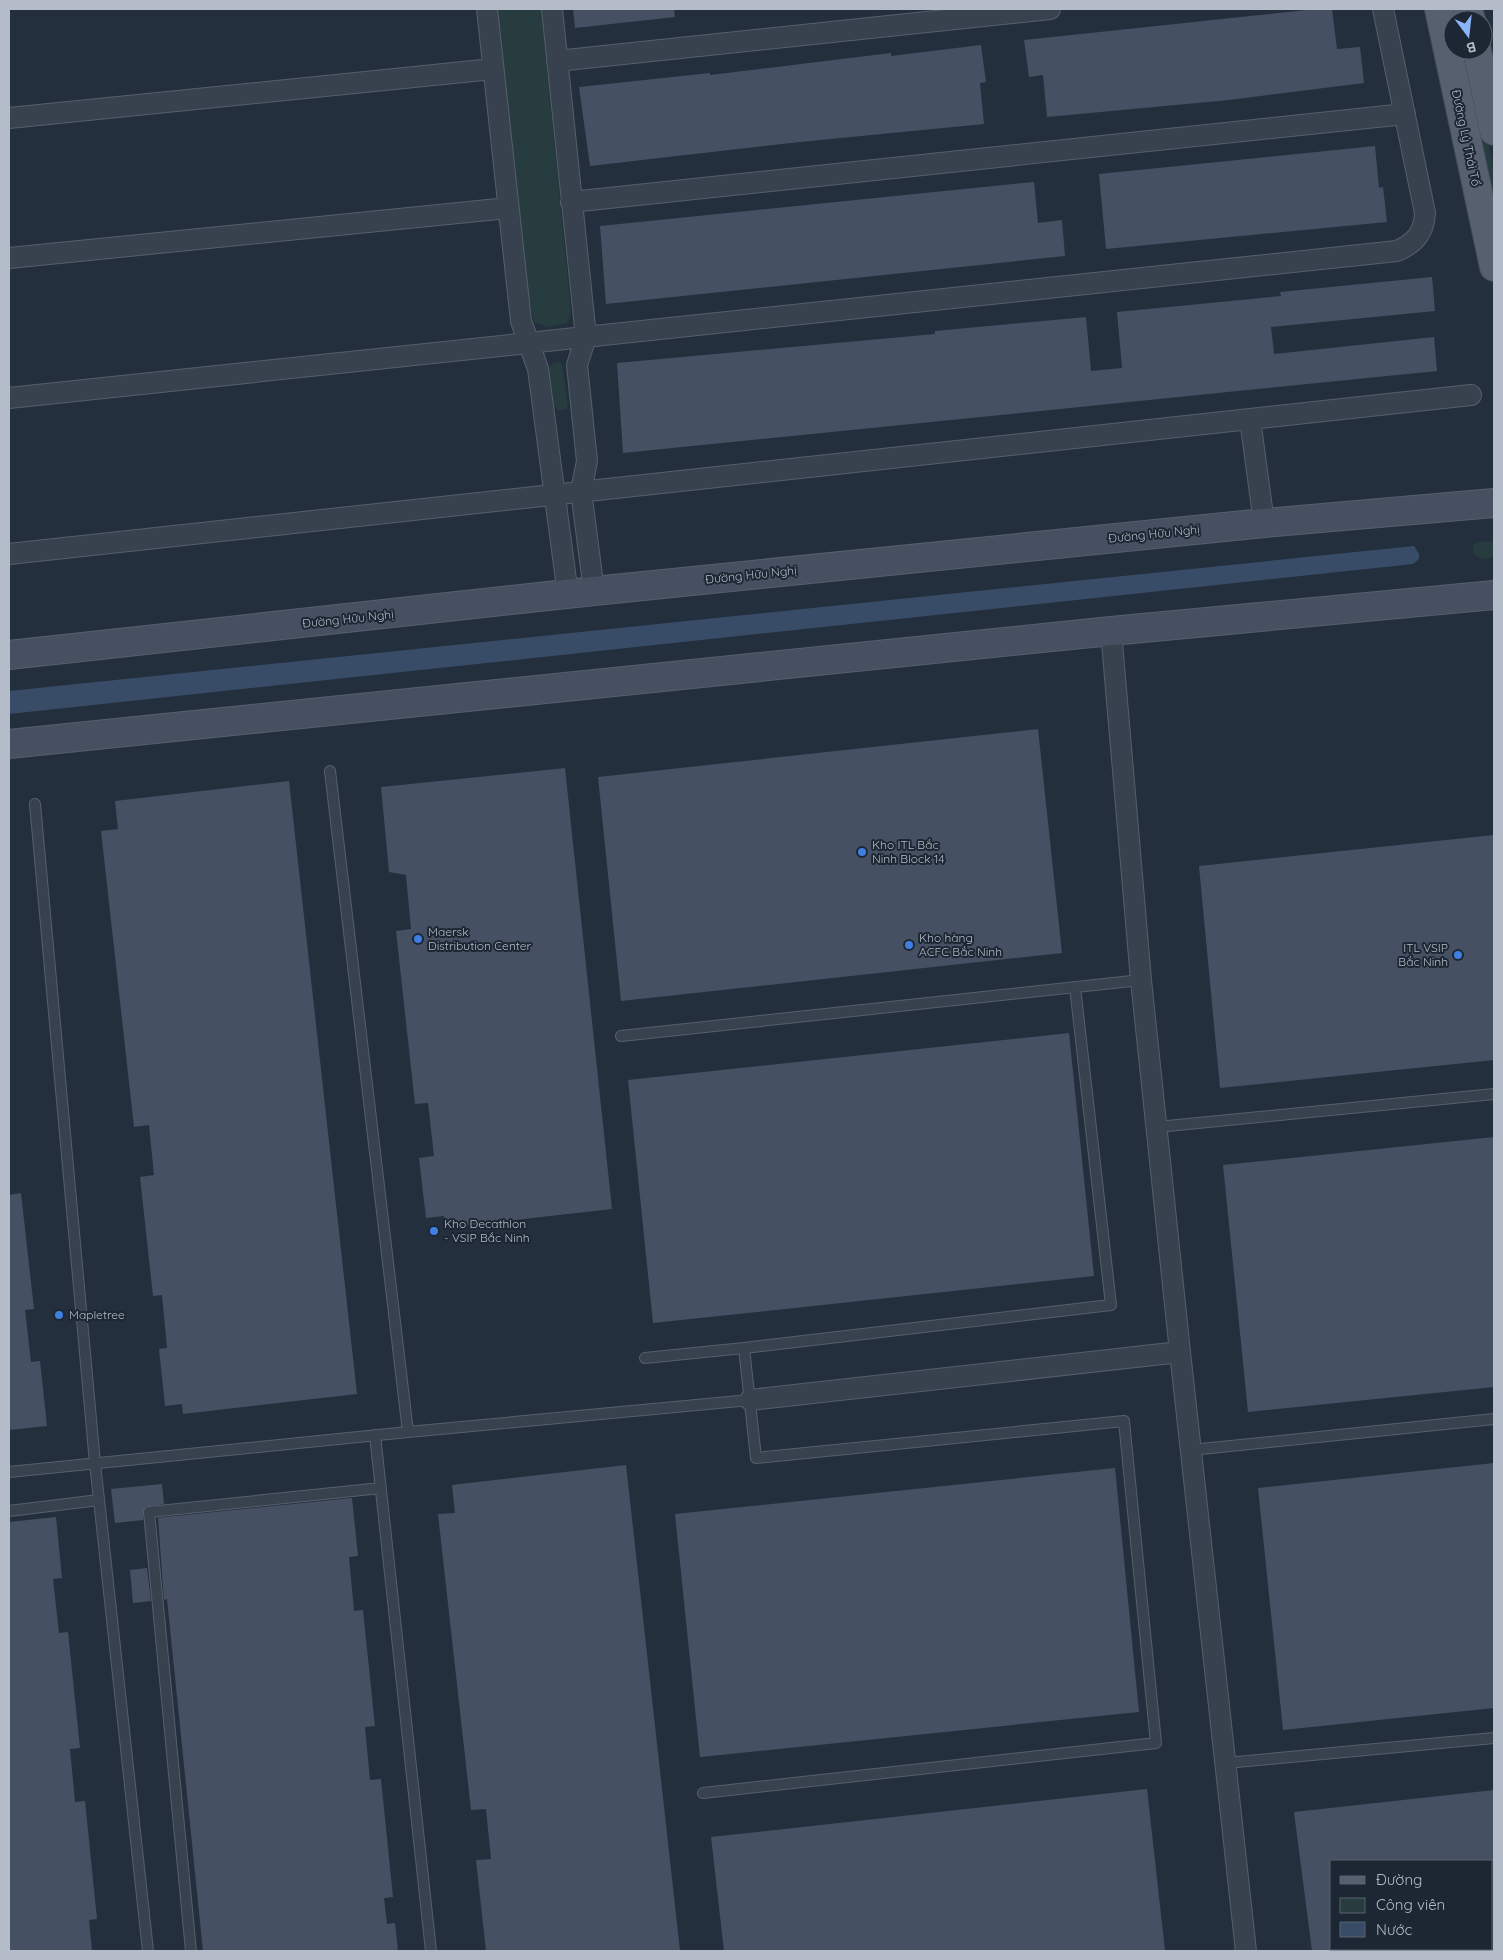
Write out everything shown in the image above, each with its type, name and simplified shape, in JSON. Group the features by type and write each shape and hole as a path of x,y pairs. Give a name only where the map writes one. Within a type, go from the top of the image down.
{"main road":[{"name":"Đường Lý Thái Tổ","path":"1438,9 1494,267"},
{"path":"1479,60 1494,132"},
{"name":"Đường Hữu Nghị","path":"9,656 581,593 1264,522 1494,504"},
{"path":"9,744 1111,631 1494,595"}],"street":[{"path":"487,9 520,321 538,369 556,494 581,593"},
{"path":"552,9 586,337 577,365 587,461 581,492 581,593"},
{"path":"557,61 1050,9"},
{"path":"9,398 1398,252 1415,241 1422,233 1425,213 1383,9"},
{"path":"9,118 493,69"},
{"path":"571,202 1404,114"},
{"path":"9,258 508,208"},
{"path":"9,554 1471,395"},
{"path":"1250,419 1264,522"},
{"path":"1111,631 1141,980 1246,1951"},
{"path":"750,1400 1180,1352"}],"lane":[{"path":"330,771 408,1432"},
{"path":"35,804 95,1463 148,1951"},
{"path":"621,1036 1141,980"},
{"path":"645,1358 1110,1304 1075,987"},
{"path":"1157,1127 1494,1094"},
{"path":"703,1793 1156,1743 1124,1421 756,1458 744,1348"},
{"path":"9,1472 750,1400"},
{"path":"1191,1450 1494,1419"},
{"path":"375,1435 431,1951"},
{"path":"191,1951 149,1512 381,1488"},
{"path":"9,1511 99,1500"},
{"path":"1226,1763 1494,1738"}],"green space":[{"path":"497,9 541,9 571,314 567,323 548,327 535,323 529,305"},
{"path":"1460,60 1471,60 1494,170 1494,226"},
{"path":"560,362 568,406 566,409 559,410 554,407 549,368 553,363"},
{"path":"1494,541 1494,557 1483,559 1473,554 1473,545 1478,542"}],"water":[{"path":"1414,546 1419,554 1419,559 1413,564 9,714 9,691"}],"building":[{"path":"573,9 674,9 675,17 575,28"},
{"path":"1316,9 1332,9 1337,49 1360,47 1364,83 1229,100 1047,117 1043,75 1029,77 1024,40"},
{"path":"981,45 986,82 980,83 984,124 800,142 590,166 579,87 710,73 710,75 891,53 891,56"},
{"path":"1375,146 1379,188 1383,187 1387,222 1106,249 1099,174"},
{"path":"1034,182 1038,223 1062,220 1065,256 606,304 600,226"},
{"path":"1432,277 1435,311 1271,327 1274,354 1434,337 1437,371 623,453 617,363 935,334 935,331 1086,317 1091,371 1122,368 1117,312 1281,296 1280,292"},
{"path":"1038,729 1062,953 621,1001 598,777"},
{"path":"565,768 612,1209 445,1228 444,1216 426,1218 419,1158 434,1156 428,1103 415,1104 396,931 411,929 406,875 389,872 381,787"},
{"path":"289,781 357,1394 183,1414 182,1404 165,1406 159,1349 167,1348 162,1295 153,1296 140,1177 154,1175 149,1125 134,1127 101,831 118,829 115,801"},
{"path":"1494,835 1494,1060 1220,1088 1199,866"},
{"path":"1069,1033 1094,1276 653,1323 628,1080"},
{"path":"1494,1137 1494,1387 1248,1412 1223,1165"},
{"path":"21,1193 34,1309 25,1310 31,1362 40,1361 47,1426 9,1430 9,1195"},
{"path":"1494,1463 1494,1708 1283,1730 1258,1488"},
{"path":"626,1465 680,1951 486,1951 476,1860 491,1859 486,1809 471,1810 438,1514 455,1513 452,1485"},
{"path":"1115,1468 1139,1712 700,1757 675,1514"},
{"path":"162,1484 164,1504 145,1507 143,1520 115,1523 111,1489"},
{"path":"352,1498 358,1556 349,1557 354,1611 363,1610 375,1726 365,1727 370,1780 381,1779 393,1897 384,1898 387,1924 395,1923 398,1951 203,1951 167,1599 164,1600 158,1518 156,1518"},
{"path":"56,1517 62,1578 53,1579 59,1633 68,1632 80,1748 70,1749 75,1802 85,1801 97,1919 89,1920 92,1951 9,1951 9,1522"},
{"path":"147,1568 151,1601 133,1603 130,1570"},
{"path":"1147,1789 1165,1951 724,1951 711,1837"},
{"path":"1494,1790 1494,1861 1330,1860 1330,1950 1332,1951 1312,1951 1294,1812"}],"place":[{"name":"Kho ITL Bắc Ninh Block 14","path":"862,852"},
{"name":"Maersk Distribution Center","path":"418,939"},
{"name":"Kho hàng ACFC Bắc Ninh","path":"909,945"},
{"name":"ITL VSIP Bắc Ninh","path":"1458,955"},
{"name":"Kho Decathlon - VSIP Bắc Ninh","path":"434,1231"},
{"name":"Mapletree","path":"59,1315"}]}
